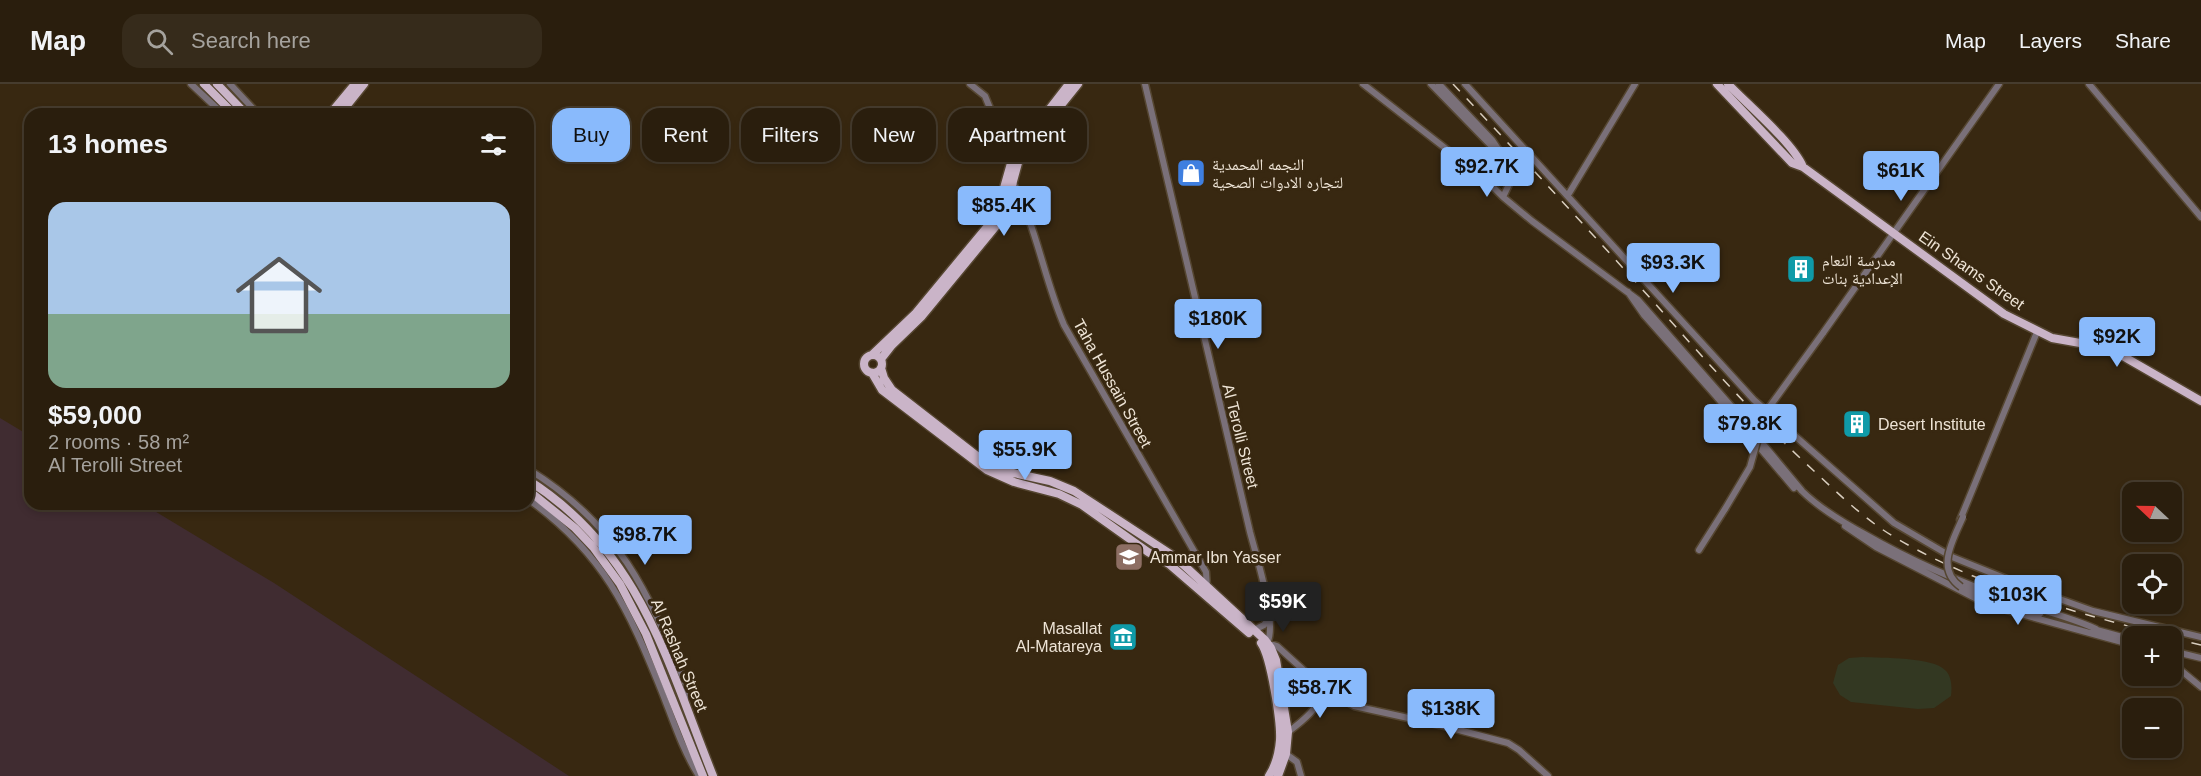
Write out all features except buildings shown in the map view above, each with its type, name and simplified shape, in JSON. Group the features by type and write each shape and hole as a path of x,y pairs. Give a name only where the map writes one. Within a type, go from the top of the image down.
{"main road":[{"path":"204,84 228,108"},
{"path":"217,84 240,108"},
{"path":"335,108 355,84"},
{"path":"345,108 364,84"},
{"path":"1050,108 1069,84"},
{"path":"879,361 922,316 992,232 1006,207 1019,160 1024,151 1078,84"},
{"name":"Ein Shams Street","path":"1717,84 1787,159 1803,167 1998,310 2037,332 2109,350 2142,366 2201,401"},
{"name":"Ein Shams Street","path":"1728,84 1786,144 1803,167"},
{"path":"872,373 876,372 879,361 919,309 987,227 1000,202 1010,162"},
{"path":"879,361 867,357 864,363 866,370 872,373 882,390 977,463 1006,479 1065,487 1086,498 1175,557 1267,643 1276,660 1288,732 1286,754 1278,776"},
{"path":"879,361 892,390 972,452 1000,469 1030,482"},
{"path":"1040,483 1082,505 1148,552 1169,564 1258,640 1268,655 1280,733 1278,756 1269,776"},
{"name":"Al Rashah Street","path":"534,485 580,521 623,572 645,608 713,776"},
{"name":"Al Rashah Street","path":"534,495 574,528 593,548 620,584 646,634 701,776"}],"street":[{"path":"191,84 217,108"},
{"path":"230,84 252,108"},
{"path":"970,84 985,96 990,108"},
{"name":"Al Terolli Street","path":"1145,84 1263,584 1271,634 1267,643"},
{"path":"1363,84 1486,180 1503,197 1628,292 1670,335 1802,491 1820,506 1888,548 1941,573 2096,629"},
{"path":"1431,84 1511,166 1512,180 1503,197"},
{"path":"1439,84 1492,140 1501,156"},
{"path":"1465,84 1762,408 1894,523 1946,554 2029,588 2093,611 2201,637"},
{"path":"1568,195 1635,84"},
{"path":"1699,550 1750,467 1765,413 1999,84"},
{"path":"2089,84 2201,217"},
{"name":"Taha Hussain Street","path":"1012,183 1034,235 1064,326 1206,572 1208,587"},
{"path":"1628,292 1640,310 1799,494 1811,504 1876,547 1977,600 2122,642"},
{"path":"1946,554 2037,332"},
{"path":"534,473 551,484 590,517 626,559 664,629 686,685 687,695 683,701"},
{"path":"1971,495 1948,554 1947,565 1950,575 1961,587 1985,598 2122,637"},
{"path":"534,503 554,518 579,543 613,586 631,618 685,749 701,776"},
{"path":"1254,630 1264,625 1269,619"},
{"path":"1267,643 1277,646 1325,688 1354,706 1508,743 1548,776"},
{"path":"2182,654 2201,658"},
{"path":"2182,671 2201,687"},
{"path":"1288,732 1318,704 1325,688"},
{"path":"1286,754 1295,760 1301,776"}],"shaded area":[{"path":"0,418 24,432 24,510 153,510 274,583 569,776 0,776"}],"green space":[{"path":"1123,624 1132,628 1136,637 1132,646 1123,650 1114,646 1110,637 1114,628"},
{"path":"1849,658 1919,660 1939,666 1949,675 1951,696 1934,708 1918,709 1851,702 1840,695 1833,683 1838,665"}],"railway":[{"path":"1453,84 1743,401 1796,454 1863,515 1896,538 1960,571 2028,596 2130,626"},
{"path":"2182,640 2201,645"}],"place":[{"name":"النجمه المحمدية لتجاره الادوات الصحية","path":"1191,173"},
{"name":"مدرسة النعام الإعدادية بنات","path":"1801,269"},
{"name":"Desert Institute","path":"1857,424"},
{"name":"Ammar Ibn Yasser","path":"1129,557"},
{"name":"Masallat Al-Matareya","path":"1123,637"}]}
